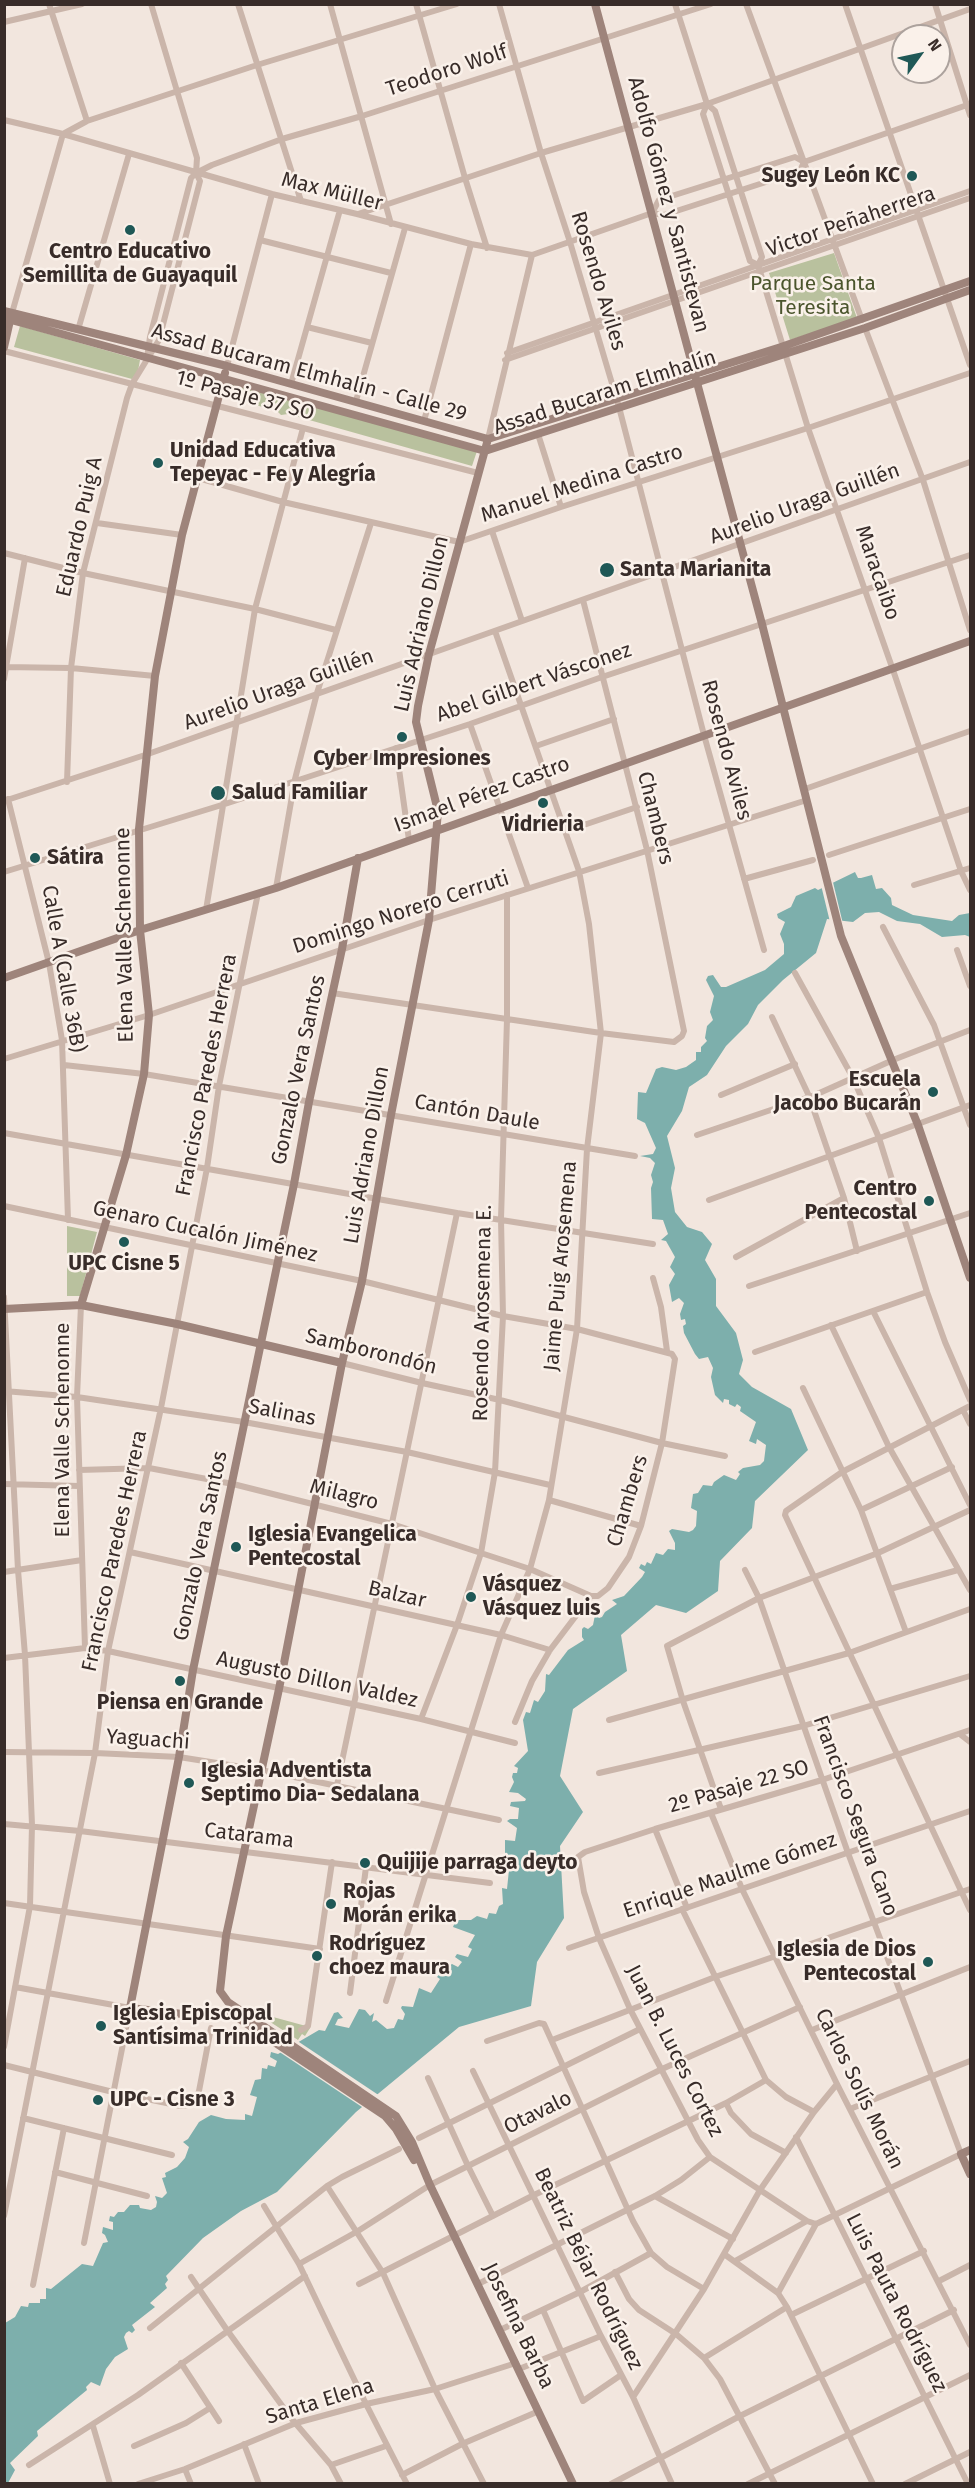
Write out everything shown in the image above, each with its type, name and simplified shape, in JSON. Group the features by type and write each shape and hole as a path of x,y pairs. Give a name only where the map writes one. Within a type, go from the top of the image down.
{"street":[{"path":"4,22 50,8 82,4"},
{"name":"Eduardo Puig A","path":"67,782 71,668 82,573 132,384 151,349 159,340 200,181 196,173 197,158 151,4"},
{"path":"238,4 301,201"},
{"path":"330,4 391,224"},
{"path":"416,4 487,248"},
{"path":"4,349 8,315 63,134 87,121 257,65 457,4"},
{"name":"Rosendo Aviles","path":"499,4 541,153 618,403 704,735 764,950"},
{"name":"Adolfo Gómez y Santistevan","path":"595,4 762,624 840,936 918,1125 970,1278"},
{"name":"Maracaibo","path":"675,4 707,104 715,111 762,256 759,268 782,351 961,871 970,890"},
{"name":"Teodoro Wolf","path":"196,173 282,139 362,116 711,4"},
{"path":"746,4 891,401 923,480 970,630"},
{"path":"844,4 970,365"},
{"path":"935,4 969,105 970,115"},
{"path":"50,8 87,121"},
{"path":"357,214 541,153 707,104 970,9"},
{"name":"Maracaibo","path":"707,104 703,114 728,194 750,261 759,268"},
{"name":"Max Müller","path":"4,120 63,134 272,194 487,248 532,255 652,213 664,215 800,171 804,162 969,105"},
{"path":"78,330 129,154"},
{"name":"Max Müller","path":"652,213 659,200 795,157 804,162"},
{"name":"Victor Peñaherrera","path":"506,357 916,213 970,191"},
{"path":"227,366 272,194"},
{"name":"Victor Peñaherrera","path":"916,213 970,198"},
{"path":"291,384 340,210"},
{"path":"356,401 405,228"},
{"path":"260,240 391,273"},
{"path":"424,421 471,244"},
{"name":"Luis Adriano Dillon","path":"277,2040 222,1996 220,1986 226,1936 279,1689 342,1363 362,1281 429,920 438,812 416,722 418,706 429,654 485,451 532,255"},
{"path":"945,295 970,281"},
{"path":"864,324 945,295 970,290"},
{"name":"Assad Bucaram Elmhalín - Calle 29","path":"8,315 227,366 488,439 618,403"},
{"name":"Assad Bucaram Elmhalín","path":"8,315 147,358 224,377 485,451 538,434 618,403 864,324"},
{"path":"307,327 372,343"},
{"name":"1º Pasaje 37 SO","path":"4,349 478,473"},
{"name":"Elena Valle Schenonne","path":"85,1648 77,1397 81,1305 126,1155 144,1074 149,1015 141,930 139,829 155,676 182,535 227,366"},
{"name":"Manuel Medina Castro","path":"198,478 283,502 459,542 638,482 808,429 970,373"},
{"path":"206,910 255,609 303,428"},
{"path":"538,434 561,507"},
{"name":"Aurelio Uraga Guillén","path":"7,800 148,754 970,462"},
{"path":"97,522 182,535"},
{"path":"276,888 295,779 317,693 371,523"},
{"path":"492,531 522,621"},
{"path":"4,553 170,593 255,609 336,630"},
{"name":"Abel Gilbert Vásconez","path":"4,872 225,804 295,779 470,724 602,677 970,555"},
{"path":"4,679 25,558"},
{"name":"Chambers","path":"583,600 637,807 684,1031 682,1036 674,1041 601,1033"},
{"name":"Jaime Puig Arosemena","path":"386,2001 501,1635 530,1569 549,1500 577,1329 587,1149 601,1033 589,924 579,871 495,631"},
{"name":"Ismael Pérez Castro","path":"4,978 141,930 276,888 624,762 784,708 970,641"},
{"path":"5,667 71,668 155,676"},
{"name":"Ismael Pérez Castro","path":"536,746 614,719"},
{"path":"470,724 528,888"},
{"path":"805,789 970,731"},
{"path":"396,748 409,840"},
{"name":"Calle A (Calle 36B)","path":"7,800 26,866 49,963 62,1040 68,1145 68,1220"},
{"name":"Domingo Norero Cerruti","path":"4,1059 149,1015 429,920 807,800"},
{"path":"566,831 637,807"},
{"path":"829,855 970,809"},
{"name":"Gonzalo Vera Santos","path":"84,2242 194,1670 342,949 358,858"},
{"path":"744,879 813,860"},
{"path":"914,885 970,868"},
{"name":"Francisco Paredes Herrera","path":"4,2216 95,1752 108,1651 161,1408 207,1168 219,1086 258,894"},
{"name":"Rosendo Arosemena E.","path":"421,1719 457,1625 481,1552 495,1472 503,1316 501,1219 507,1019 507,895"},
{"path":"883,927 940,1042 967,1106 970,1125"},
{"path":"957,950 970,986"},
{"path":"795,973 853,1078 879,1138 927,1292 970,1400"},
{"path":"332,993 601,1033"},
{"path":"772,1017 809,1096 844,1198 857,1251"},
{"path":"697,1135 809,1096 970,1030"},
{"path":"721,1095 795,1064"},
{"name":"Cantón Daule","path":"64,1065 144,1074 635,1156"},
{"path":"709,1200 967,1106"},
{"path":"4,1132 457,1213 652,1244"},
{"path":"736,1257 844,1198"},
{"name":"Genaro Cucalón Jiménez","path":"4,1206 362,1281 503,1316 577,1329 667,1351"},
{"path":"337,1785 457,1213"},
{"path":"749,1286 970,1213"},
{"path":"653,1278 661,1307 667,1351"},
{"path":"755,1352 927,1292"},
{"path":"4,1297 7,1391 25,1655 32,1825 30,1906 4,2047"},
{"name":"Samborondón","path":"5,1309 81,1305 177,1324 500,1400 662,1443 725,1456"},
{"path":"873,1311 970,1505"},
{"path":"831,1325 889,1447 970,1590"},
{"name":"Chambers","path":"515,1722 532,1681 550,1650 591,1596 598,1596 604,1592 621,1571 641,1526 662,1443 675,1359 667,1351"},
{"path":"803,1388 861,1510 906,1632"},
{"name":"Salinas","path":"7,1391 77,1397 244,1422 407,1452 550,1485"},
{"path":"970,1406 842,1472 786,1512 786,1518 814,1579 970,1910"},
{"path":"963,1410 970,1424"},
{"path":"861,1510 951,1467"},
{"name":"Milagro","path":"79,1470 149,1468 233,1484 315,1504 392,1524 481,1552 530,1569 591,1596"},
{"path":"4,1484 79,1486"},
{"path":"549,1500 641,1526"},
{"path":"721,1809 683,1701 667,1646 759,1599 878,1553 970,1510"},
{"name":"Balzar","path":"130,1552 501,1635 550,1650"},
{"path":"4,1572 82,1560"},
{"name":"Francisco Segura Cano","path":"745,1570 759,1599 848,1853 930,2076 970,2174"},
{"path":"890,1589 958,1570"},
{"path":"609,1720 849,1653 970,1609"},
{"name":"Augusto Dillon Valdez","path":"4,1658 85,1648 108,1651 421,1719 515,1743"},
{"path":"599,1773 803,1726 970,1676"},
{"name":"2º Pasaje 22 SO","path":"585,1852 822,1780 961,1735 970,1730"},
{"path":"961,1735 970,1742"},
{"name":"Yaguachi","path":"4,1752 95,1752 179,1757 261,1770 499,1820"},
{"name":"Enrique Maulme Gómez","path":"569,1948 970,1811"},
{"name":"Carlos Solís Morán","path":"711,1813 742,1889 837,2084 968,2334 970,2345"},
{"name":"Catarama","path":"4,1824 32,1825 490,1883"},
{"path":"655,1829 685,1909 715,1977 766,2080 786,2097 814,2112"},
{"name":"Juan B. Luces Cortez","path":"585,1852 578,1857 577,1862 584,1892 600,1938 640,2029 688,2121 710,2157 807,2221 816,2224"},
{"path":"301,2030 308,2028 332,1862"},
{"path":"350,1993 366,1867"},
{"path":"552,2040 715,1977 970,1889"},
{"path":"4,1903 320,1949"},
{"path":"812,2030 970,1967"},
{"path":"15,1987 130,2008 200,2016 231,2014 277,2040"},
{"name":"Otavalo","path":"299,2264 358,2231 430,2185 662,2069 800,2007"},
{"path":"487,2041 539,2023 544,2024 627,2209 651,2253 667,2267 704,2289"},
{"path":"4,2065 113,2092 181,2106 188,2105 196,2099 199,2091 211,2028"},
{"path":"419,2138 640,2029"},
{"name":"Josefina Barba","path":"277,2040 396,2116 412,2142 430,2185 573,2484"},
{"path":"850,2109 970,2061"},
{"name":"Beatriz Béjar Rodríguez","path":"473,2071 532,2196 633,2397 672,2484"},
{"path":"428,2078 493,2216"},
{"path":"358,2284 605,2160 726,2103 766,2080"},
{"path":"633,2397 704,2289 760,2190 814,2112 837,2084"},
{"path":"726,2103 731,2113 751,2134 786,2152"},
{"path":"23,2118 171,2155"},
{"path":"33,2285 64,2128"},
{"name":"Luis Pauta Rodríguez","path":"796,2137 833,2216 968,2484"},
{"path":"150,2328 327,2186 399,2149"},
{"path":"778,2293 816,2224 970,2150"},
{"path":"478,2284 655,2196 681,2180 710,2157"},
{"path":"55,2172 147,2196"},
{"path":"327,2186 383,2273 435,2389 484,2484"},
{"path":"655,2196 733,2239"},
{"path":"264,2206 299,2264 386,2446 407,2484"},
{"path":"735,2261 807,2221"},
{"path":"791,2315 924,2251"},
{"path":"500,2330 580,2292 651,2253"},
{"path":"724,2254 778,2293 791,2315 873,2484"},
{"path":"939,2281 970,2265"},
{"path":"615,2272 639,2310 676,2334 704,2358 720,2379 775,2484"},
{"path":"29,2465 93,2426 305,2276"},
{"path":"191,2277 197,2289 296,2423 331,2465 341,2484"},
{"path":"704,2358 787,2307"},
{"path":"543,2310 583,2401 621,2375"},
{"path":"611,2484 740,2416 954,2310"},
{"name":"Santa Elena","path":"138,2484 185,2469 296,2423 518,2366 601,2336"},
{"path":"181,2363 219,2421"},
{"path":"748,2484 970,2376"},
{"path":"134,2446 173,2430 210,2408"},
{"path":"402,2475 462,2444 539,2411"},
{"path":"93,2426 110,2484"},
{"path":"244,2444 259,2484"},
{"path":"331,2465 386,2446"},
{"path":"904,2484 970,2452"},
{"path":"185,2469 191,2484"}],"green space":[{"name":"Parque Santa Teresita","path":"834,253 857,318 790,340 769,273"},
{"path":"20,326 140,360 138,371 132,379 14,347"},
{"path":"227,381 477,451 472,466 288,414 281,415 277,411 223,396"},
{"path":"67,1226 97,1232 80,1296 67,1296"},
{"path":"262,2014 310,2028 305,2036 302,2034 298,2040 261,2016"}],"water":[{"path":"855,872 858,878 872,875 876,889 882,888 891,898 892,905 913,915 952,921 959,915 970,913 970,937 965,935 942,937 920,924 897,921 879,912 865,913 853,922 827,919 816,953 783,980 758,1005 748,1024 726,1046 707,1075 689,1087 682,1111 667,1136 675,1168 671,1188 675,1212 687,1227 702,1232 712,1244 705,1260 716,1279 716,1306 736,1333 743,1360 739,1374 752,1387 791,1409 808,1450 755,1501 752,1528 720,1561 718,1591 686,1613 656,1605 621,1635 627,1671 573,1709 560,1776 583,1812 560,1846 564,1918 537,1962 531,2006 459,2027 356,2112 277,2192 241,2211 203,2238 166,2276 167,2288 150,2303 155,2307 132,2325 135,2330 132,2333 129,2331 126,2333 124,2337 128,2349 115,2357 106,2369 100,2386 91,2382 86,2387 87,2390 37,2431 38,2436 10,2463 15,2470 8,2483 5,2484 5,2323 15,2317 21,2306 28,2307 29,2303 40,2303 40,2299 46,2299 46,2288 51,2289 82,2264 93,2266 103,2243 108,2242 102,2233 103,2227 113,2230 113,2222 109,2221 110,2216 114,2217 118,2212 124,2212 130,2205 139,2205 140,2208 151,2210 156,2207 155,2196 162,2198 167,2193 162,2178 166,2177 165,2173 177,2167 185,2158 189,2147 183,2142 188,2139 199,2122 211,2115 245,2120 245,2114 252,2116 257,2097 250,2095 255,2080 261,2079 262,2068 267,2069 268,2065 275,2067 277,2061 270,2057 271,2052 278,2054 319,2030 325,2031 334,2013 338,2012 343,2018 338,2019 335,2025 349,2028 359,2009 365,2010 370,2016 374,2013 372,2022 376,2020 387,2029 394,2028 398,2019 403,2020 405,2014 402,2006 413,2007 419,1988 431,1993 440,1979 437,1977 444,1969 452,1964 458,1967 462,1962 455,1957 457,1954 468,1957 472,1949 468,1947 475,1935 453,1927 456,1920 471,1920 477,1916 487,1919 489,1913 496,1914 499,1906 503,1904 502,1888 507,1889 510,1860 505,1859 505,1840 515,1841 517,1828 507,1821 518,1819 519,1808 510,1806 511,1802 526,1799 518,1793 509,1792 514,1782 513,1773 517,1773 518,1768 514,1766 528,1751 523,1720 526,1712 530,1713 534,1700 538,1702 545,1691 546,1674 549,1675 568,1650 584,1640 582,1629 584,1627 588,1629 593,1625 595,1615 602,1617 605,1612 617,1604 612,1600 624,1596 642,1577 645,1572 639,1568 641,1564 645,1566 647,1562 651,1564 656,1553 663,1555 668,1549 675,1550 675,1543 669,1531 672,1529 689,1532 693,1530 696,1526 697,1511 691,1508 693,1494 698,1493 703,1485 712,1486 724,1475 736,1480 740,1474 738,1472 743,1468 760,1465 764,1461 766,1445 757,1439 756,1444 749,1441 756,1422 740,1411 741,1407 737,1404 735,1407 729,1404 729,1400 724,1399 723,1403 715,1395 711,1377 713,1368 708,1357 699,1359 684,1333 685,1319 681,1320 680,1314 684,1303 679,1298 672,1302 669,1285 675,1274 670,1267 675,1257 666,1241 661,1240 668,1234 663,1220 652,1219 651,1188 653,1182 651,1175 655,1163 650,1158 640,1156 653,1154 656,1148 645,1123 637,1119 638,1092 646,1093 656,1069 662,1067 676,1070 686,1067 696,1060 696,1052 701,1052 701,1047 707,1041 705,1038 707,1026 713,1020 710,1012 714,996 706,980 708,976 713,975 721,987 726,987 765,970 784,954 784,944 780,934 785,922 778,918 777,914 791,907 796,896 815,888 818,890"}],"pier":[{"path":"832,878 843,924 830,922 821,885"},
{"path":"296,2040 380,2096 365,2109 278,2051"}],"place":[{"name":"Sugey León KC","path":"912,176"},
{"name":"Centro Educativo Semillita de Guayaquil","path":"130,230"},
{"name":"Unidad Educativa Tepeyac - Fe y Alegría","path":"158,463"},
{"name":"Santa Marianita","path":"607,570"},
{"name":"Cyber Impresiones","path":"402,737"},
{"name":"Salud Familiar","path":"218,793"},
{"name":"Vidrieria","path":"543,803"},
{"name":"Sátira","path":"35,858"},
{"name":"Escuela Jacobo Bucarán","path":"933,1092"},
{"name":"Centro Pentecostal","path":"929,1201"},
{"name":"UPC Cisne 5","path":"124,1242"},
{"name":"Iglesia Evangelica Pentecostal","path":"236,1547"},
{"name":"Vásquez Vásquez luis","path":"471,1597"},
{"name":"Piensa en Grande","path":"180,1681"},
{"name":"Iglesia Adventista Septimo Dia- Sedalana","path":"189,1783"},
{"name":"Quijije parraga deyto","path":"365,1863"},
{"name":"Rojas Morán erika","path":"331,1904"},
{"name":"Rodríguez choez maura","path":"317,1956"},
{"name":"Iglesia de Dios Pentecostal","path":"928,1962"},
{"name":"Iglesia Episcopal Santísima Trinidad","path":"101,2026"},
{"name":"UPC - Cisne 3","path":"98,2100"}]}
